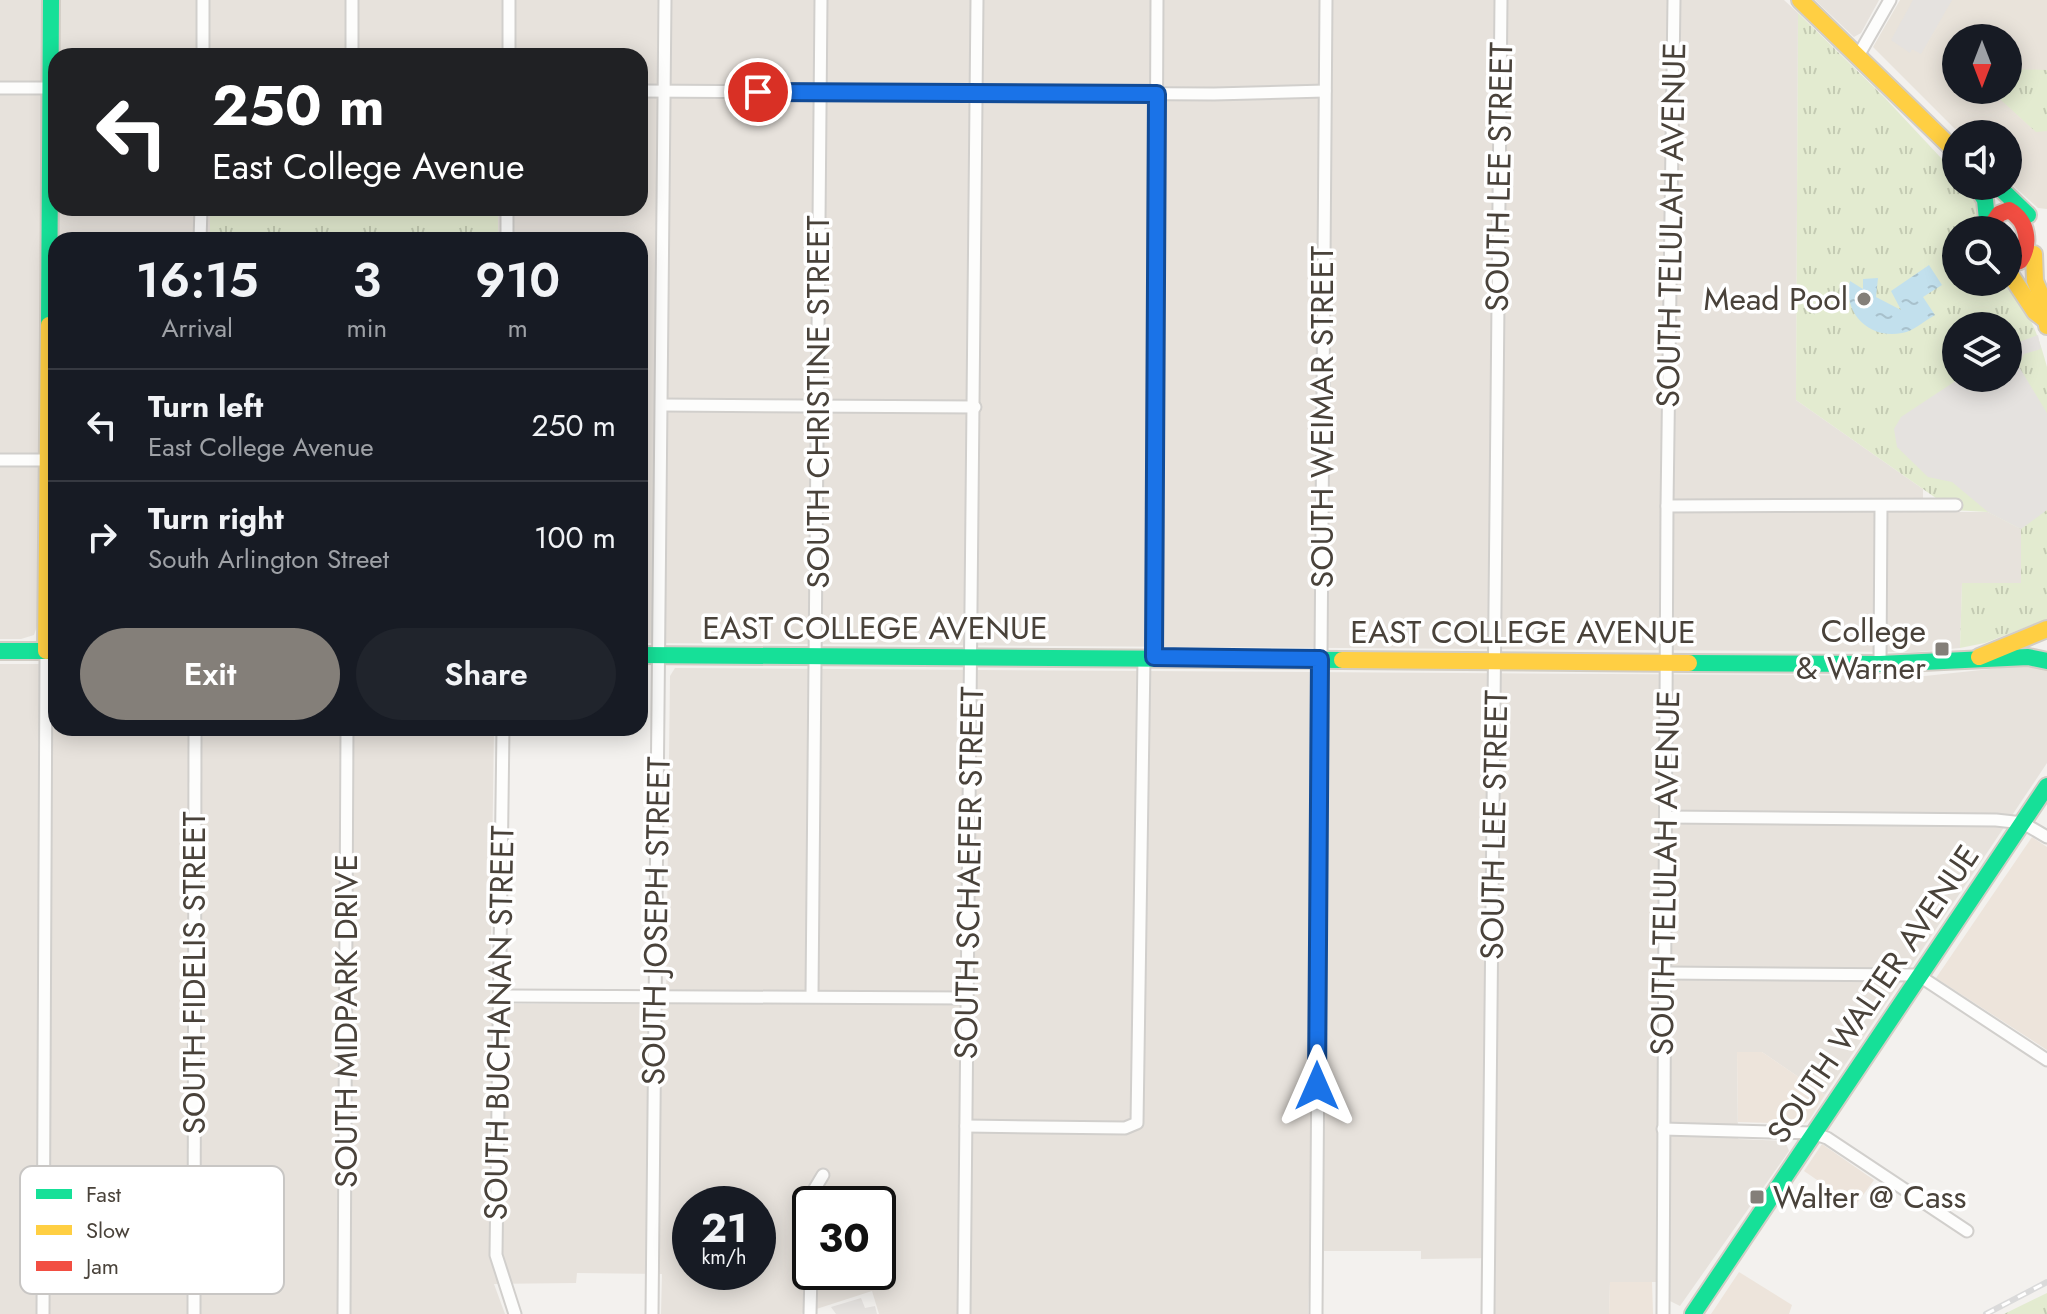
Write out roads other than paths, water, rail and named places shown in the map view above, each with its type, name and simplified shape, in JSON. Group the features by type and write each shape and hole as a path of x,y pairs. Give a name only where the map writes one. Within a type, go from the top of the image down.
{"main road":[{"path":"51,0 52,48"},
{"path":"1800,0 1942,139"},
{"path":"2013,200 2037,222 2040,237 2035,281 2046,307 2046,322"},
{"path":"2022,262 2039,250"},
{"path":"2022,292 2046,322"},
{"path":"48,398 48,508"},
{"name":"EAST COLLEGE AVENUE","path":"1974,659 2047,629"},
{"path":"0,651 48,651"},
{"name":"EAST COLLEGE AVENUE","path":"648,655 1880,664 2028,657 2047,661"},
{"name":"SOUTH WALTER AVENUE","path":"1693,1314 2047,786"}],"street":[{"path":"203,0 203,48"},
{"path":"352,0 352,48"},
{"path":"509,0 509,48"},
{"name":"SOUTH JOSEPH STREET","path":"652,1314 665,0"},
{"name":"SOUTH CHRISTINE STREET","path":"812,995 821,0"},
{"name":"SOUTH SCHAEFER STREET","path":"964,1314 977,0"},
{"path":"966,1126 1133,1126 1139,1117 1149,657 1157,0"},
{"name":"SOUTH WEIMAR STREET","path":"1316,1314 1326,0"},
{"name":"SOUTH LEE STREET","path":"1488,1314 1501,0"},
{"name":"SOUTH TELULAH AVENUE","path":"1663,1314 1667,506 1674,0"},
{"path":"1858,56 1890,0"},
{"path":"0,88 48,88"},
{"path":"648,91 1157,94 1325,91"},
{"path":"662,405 975,407"},
{"path":"0,460 47,460"},
{"path":"1667,506 1956,505"},
{"path":"1880,664 1881,507"},
{"path":"45,1166 50,736"},
{"name":"SOUTH FIDELIS STREET","path":"194,1166 195,736"},
{"name":"SOUTH MIDPARK DRIVE","path":"344,1314 347,736"},
{"name":"SOUTH BUCHANAN STREET","path":"503,736 496,1255 515,1314"},
{"path":"1666,817 2023,823 2047,837"},
{"path":"1665,973 1918,975 2047,1060"},
{"path":"499,996 967,998"},
{"path":"1663,1129 1812,1133 1827,1138 1967,1231"},
{"path":"816,1186 823,1175"},
{"path":"810,1314 811,1290"},
{"path":"43,1294 43,1314"},
{"name":"SOUTH FIDELIS STREET","path":"194,1294 194,1314"}],"water":[{"name":"Mead Pool","path":"1929,265 1942,285 1923,297 1935,315 1911,330 1890,334 1869,328 1861,322 1850,304 1850,281 1863,289 1863,279 1878,278 1876,297 1901,310 1891,291"}],"railway":[{"path":"1986,1314 2047,1282"}],"place":[{"name":"Mead Pool","path":"1864,299"},
{"name":"College & Warner","path":"1942,649"},
{"name":"Walter @ Cass","path":"1757,1197"}]}
